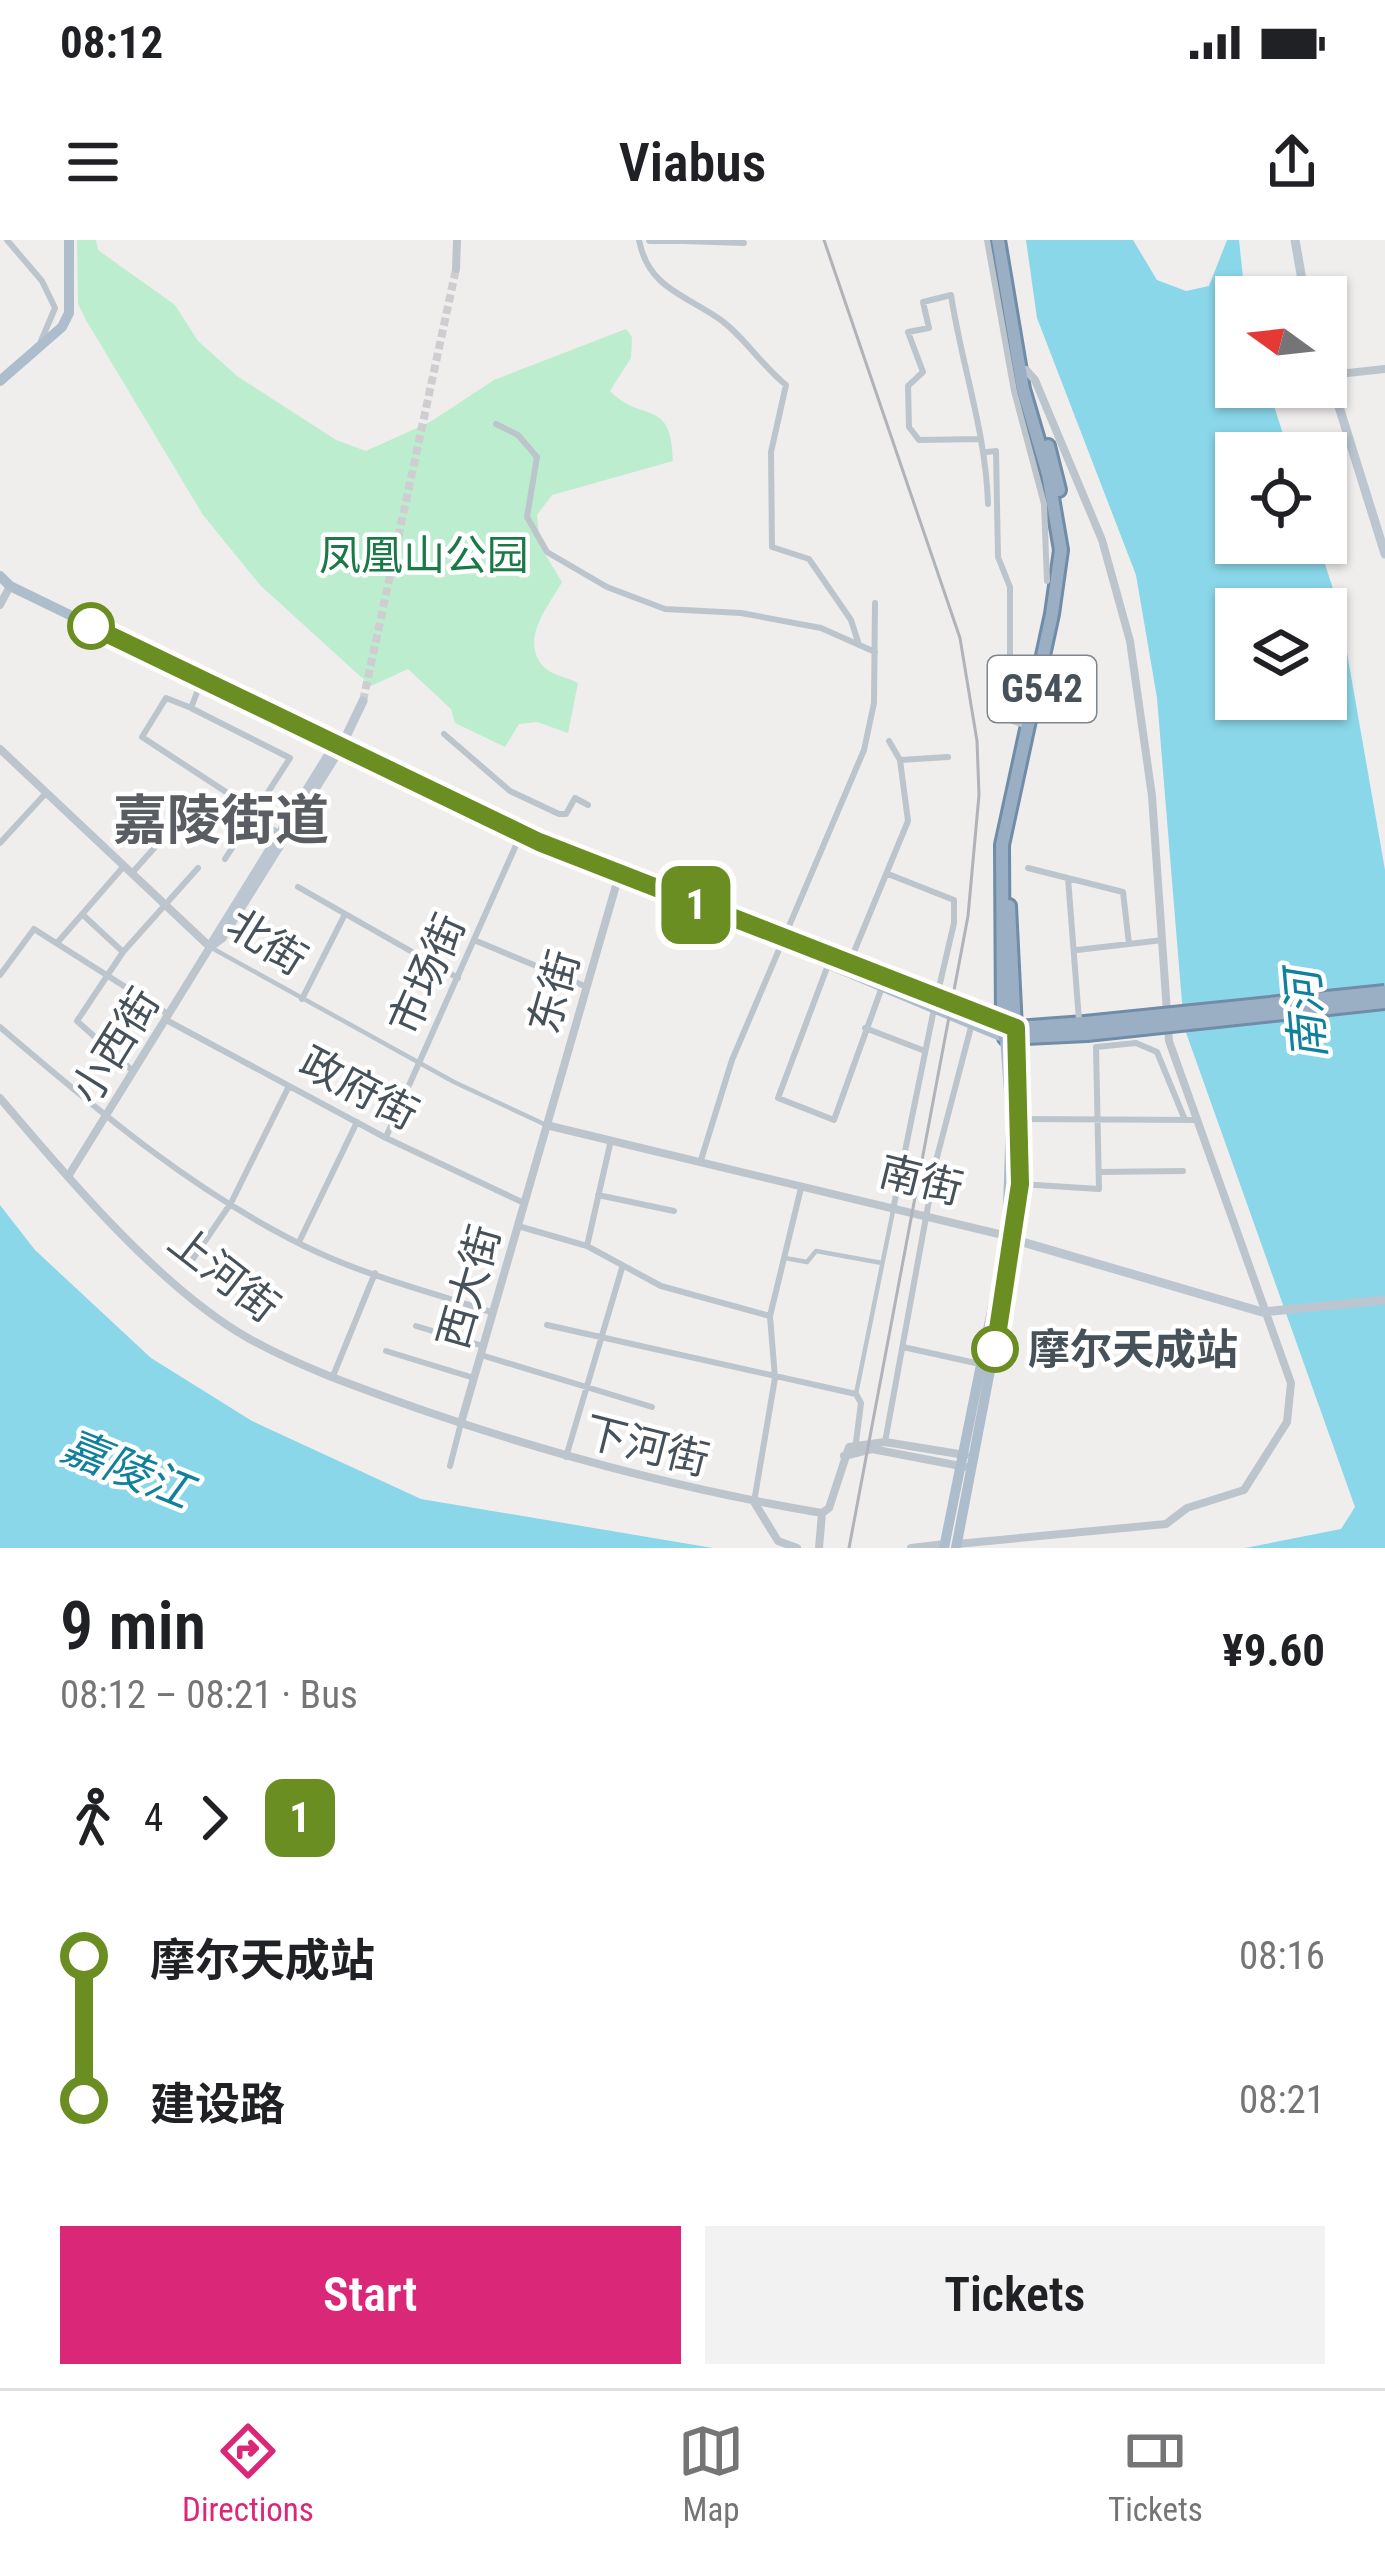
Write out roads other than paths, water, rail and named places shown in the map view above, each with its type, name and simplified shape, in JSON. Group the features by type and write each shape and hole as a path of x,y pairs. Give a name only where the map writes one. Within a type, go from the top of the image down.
{"highway":[{"name":"G542","path":"1001,240 1061,550 1052,614 1002,845 1010,1033"},
{"name":"G542","path":"1021,355 1043,410 1068,550 1060,616 1029,727"},
{"path":"1084,1027 1385,992"},
{"path":"1010,1033 1385,1002"}],"main road":[{"path":"0,381 44,344 69,313 69,240"},
{"path":"1295,240 1301,276"},
{"path":"1340,408 1385,554"},
{"path":"4,585 199,687 520,837 849,964 935,1004 971,1028 1010,1033"},
{"path":"4,585 335,751"},
{"path":"210,947 335,751"},
{"path":"210,947 222,938 335,751"},
{"path":"781,941 882,987 1010,1033"},
{"path":"950,1546 1020,1184 1020,1119 1010,1033"},
{"path":"967,1461 980,1364 1011,1238 1010,1033"},
{"name":"南街","path":"1011,1238 1262,1312 1385,1300"}],"street":[{"path":"7,240 42,280 55,308 52,322 39,339 44,344"},
{"path":"456,269 457,240"},
{"path":"639,240 646,264 661,284 717,317 786,385 771,452 772,547 809,559 851,620 860,645"},
{"path":"650,240 744,243"},
{"path":"987,240 1014,392 1044,504 1046,581"},
{"path":"979,439 919,440 909,427 908,386 922,372 908,332 929,328 923,302 951,295 979,439 987,452 988,504"},
{"path":"1347,370 1385,369"},
{"path":"911,1548 1166,1524 1187,1508 1244,1490 1287,1421 1291,1383 1280,1343 1262,1312 1169,1041 1152,796 1130,641 1102,540 1043,410"},
{"path":"496,424 518,435 537,457 527,517 548,552 607,587 665,610 741,613 821,628 875,652"},
{"path":"987,452 996,452 998,557 1010,587 1010,720 1029,727"},
{"path":"0,605 4,585"},
{"path":"700,1162 732,1060 864,750 874,703 875,603"},
{"path":"190,707 199,687"},
{"path":"225,860 253,814 290,758 166,698 142,737 253,814 279,833"},
{"path":"444,734 510,791 560,814 566,814 575,799 588,805"},
{"path":"849,964 908,820 900,760 889,741"},
{"name":"北街","path":"0,749 210,947 420,1064 546,1125"},
{"path":"900,760 948,757"},
{"path":"0,843 46,793"},
{"path":"56,943 172,828"},
{"name":"市场街","path":"386,1138 520,837"},
{"path":"135,1072 77,1026 123,952 198,868"},
{"path":"1028,868 1123,892 1130,944"},
{"path":"855,1448 861,1403 856,1394 954,923 953,900 888,874"},
{"path":"1068,877 1084,1027"},
{"name":"东街","path":"546,1125 619,879"},
{"path":"298,887 458,978"},
{"path":"82,914 123,952"},
{"path":"302,999 345,914"},
{"name":"政府街","path":"0,975 34,929 170,1018 289,1086 524,1203"},
{"path":"475,940 505,957 587,987"},
{"path":"1077,950 1162,940"},
{"name":"小西街","path":"68,1175 210,947"},
{"path":"828,964 778,1097 834,1120 862,1054 865,1028 882,987"},
{"path":"0,1027 106,1117 232,1203 299,1242 493,1312"},
{"path":"865,1028 926,1051"},
{"path":"885,1442 928,1215 971,1028"},
{"path":"1020,1184 1099,1189 1096,1047 1136,1043 1161,1055 1185,1120"},
{"path":"190,1263 232,1203 289,1086"},
{"name":"上河街","path":"0,1098 68,1175 192,1298 248,1338 333,1376 461,1423"},
{"path":"1020,1119 1196,1120"},
{"path":"299,1242 357,1122"},
{"name":"南街","path":"546,1125 801,1188 894,1205 1011,1238"},
{"name":"西大街","path":"450,1466 546,1125"},
{"path":"587,1246 611,1140"},
{"path":"1099,1172 1183,1172"},
{"path":"797,1548 778,1541 754,1502 775,1378 770,1316 801,1188"},
{"path":"598,1195 674,1210"},
{"path":"518,1226 587,1246 661,1286 770,1316"},
{"path":"785,1258 807,1262 816,1251 882,1263"},
{"path":"566,1457 622,1268"},
{"path":"333,1376 375,1273"},
{"path":"547,1325 856,1394"},
{"path":"416,1326 652,1407"},
{"path":"903,1347 980,1364"},
{"path":"386,1351 474,1378"},
{"name":"下河街","path":"461,1423 566,1457 754,1502 822,1513"},
{"path":"819,1547 822,1513 830,1508 843,1456 855,1448 885,1442 967,1461"},
{"path":"855,1448 967,1461"},
{"path":"1045,1548 1053,1535"}],"water":[{"name":"南河","path":"1026,240 1133,240 1157,280 1186,291 1209,286 1227,240 1239,240 1243,276 1215,276 1215,408 1275,408 1282,432 1215,432 1215,564 1325,564 1333,588 1215,588 1215,720 1347,720 1347,653 1385,870 1385,1548 1245,1548 1341,1529 1355,1507 1184,1027 1157,698 1136,575 1037,318"},
{"name":"嘉陵江","path":"0,1205 35,1250 151,1358 252,1421 421,1499 713,1548 0,1548"}],"tunnel":[{"path":"363,701 456,269"}],"railway":[{"path":"824,240 960,638 977,741 979,795 968,916 849,1548"}],"place":[{"name":"摩尔天成站","path":"995,1349"}],"district":[{"name":"嘉陵街道","path":"221,820"}],"park label":[{"name":"凤凰山公园","path":"424,555"}]}
